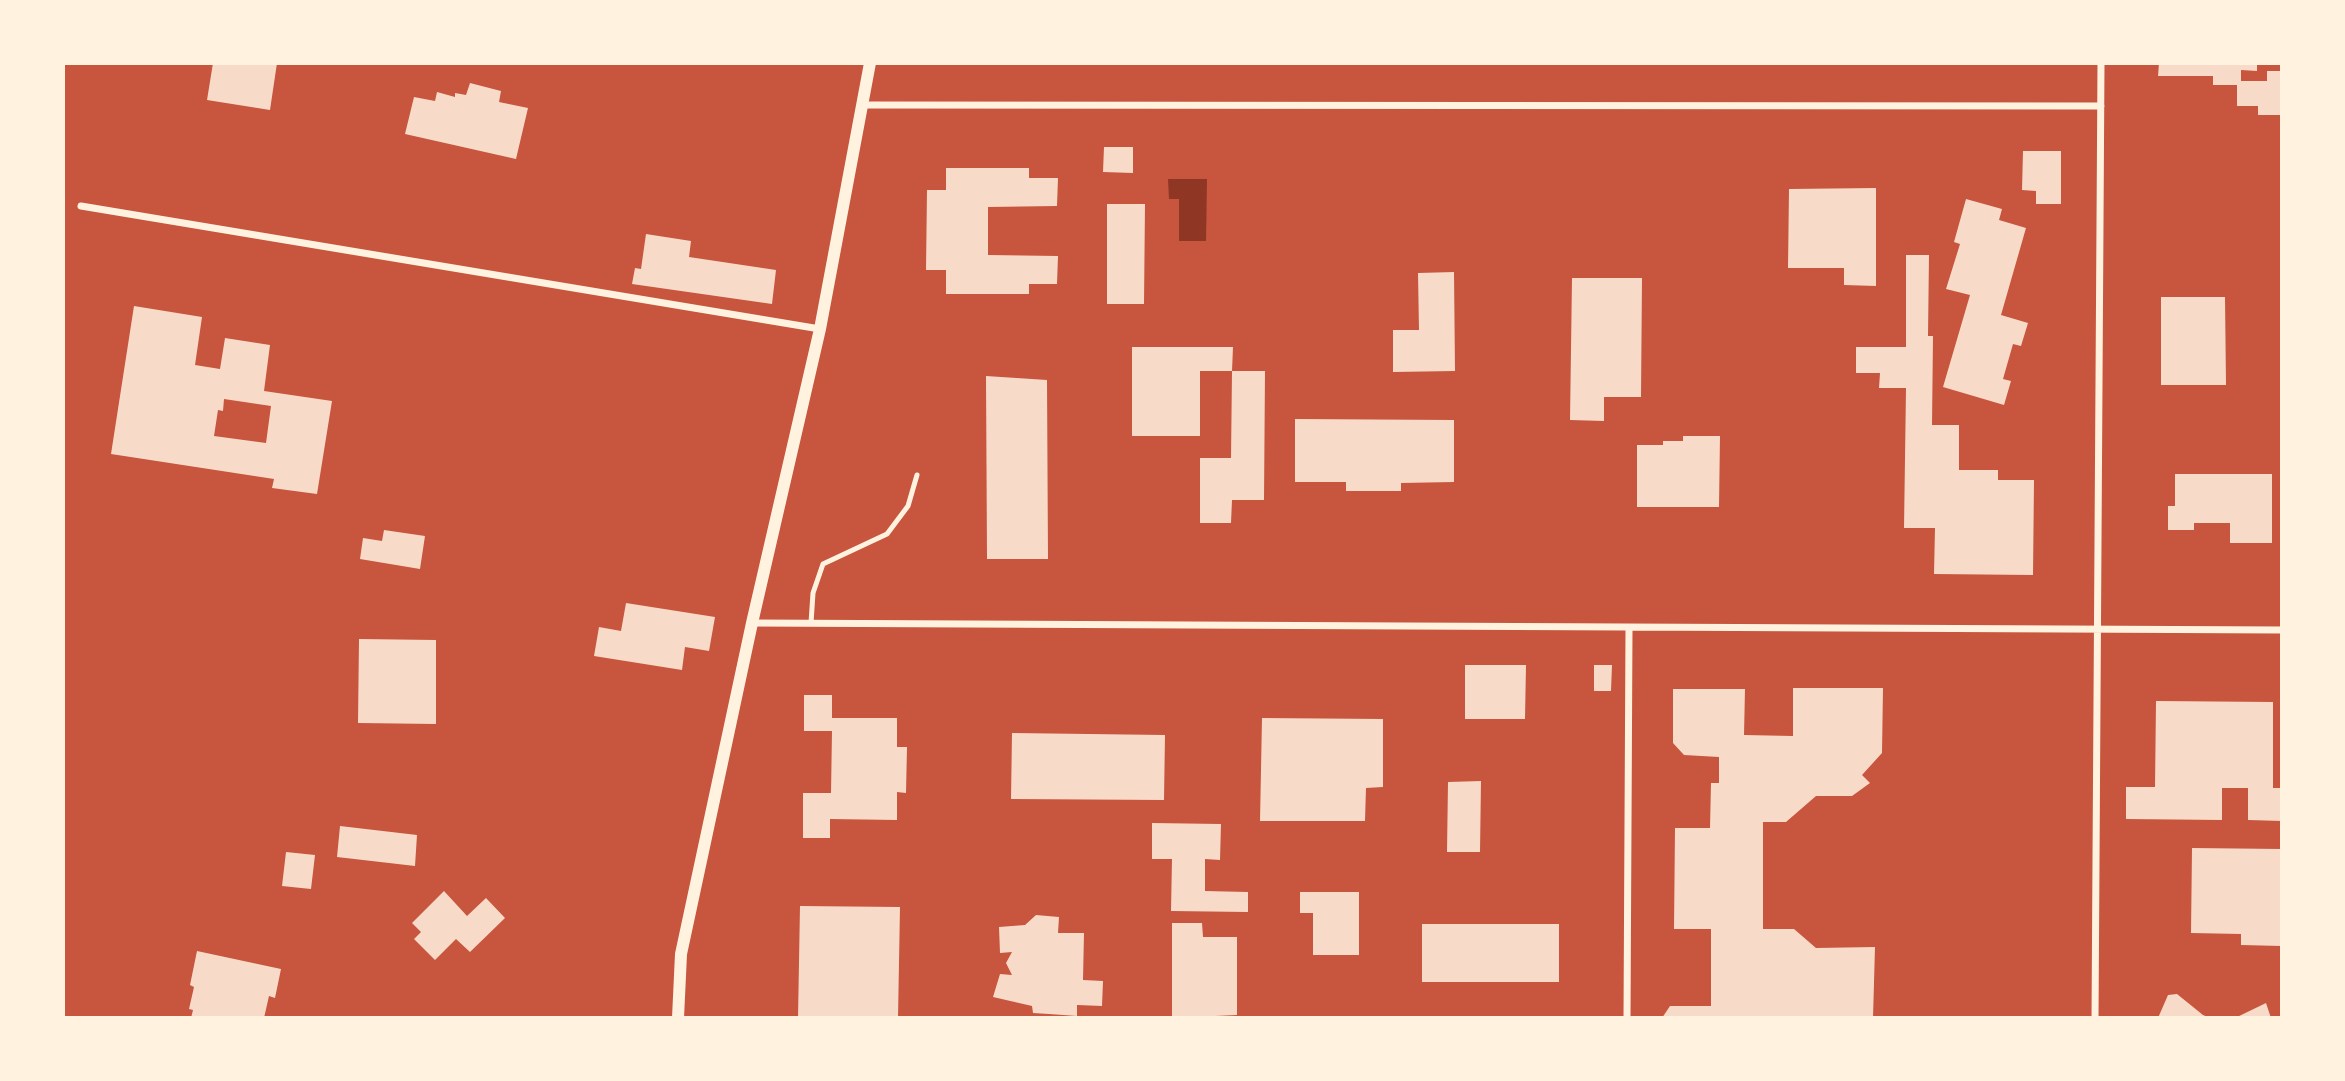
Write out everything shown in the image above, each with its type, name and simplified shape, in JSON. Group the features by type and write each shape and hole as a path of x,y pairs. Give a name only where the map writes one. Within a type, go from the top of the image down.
{"street":[{"path":"678,1018 681,954 751,623 820,329 870,63"},
{"path":"2095,1018 2101,63"},
{"path":"863,105 2101,106"},
{"path":"81,206 820,329"},
{"path":"751,623 2282,630"},
{"path":"1627,1018 1629,628"}],"lane":[{"path":"811,623 813,593 823,564 887,534 908,506 918,475"}],"shaded area":[{"path":"1168,179 1207,179 1206,241 1179,241 1179,199 1169,199"}],"building":[{"path":"213,63 277,63 270,110 207,100"},
{"path":"2159,63 2257,63 2257,71 2241,70 2241,81 2267,81 2267,71 2282,71 2282,115 2258,115 2258,106 2237,106 2237,85 2213,85 2213,76 2158,76"},
{"path":"470,83 501,91 499,102 528,108 516,159 405,134 414,97 435,101 437,92 455,97 455,93 466,95"},
{"path":"1104,147 1133,147 1133,173 1103,172"},
{"path":"2023,151 2061,151 2061,204 2036,204 2036,191 2022,190"},
{"path":"946,168 1029,168 1029,178 1058,178 1057,206 988,207 988,255 1058,256 1057,284 1029,284 1029,294 946,294 946,270 926,270 927,190 946,190"},
{"path":"1876,188 1876,286 1844,285 1844,268 1788,268 1789,189"},
{"path":"1966,199 2002,209 1999,220 2026,228 2001,315 2028,323 2021,346 2013,344 2003,379 2011,381 2004,405 1943,387 1970,295 1946,289 1960,244 1954,242"},
{"path":"1107,204 1145,204 1144,304 1107,304"},
{"path":"646,234 691,241 689,257 776,270 772,304 632,284 635,268 641,269"},
{"path":"1906,255 1929,255 1928,336 1933,336 1932,425 1959,425 1959,470 1998,470 1998,480 2034,480 2033,575 1934,574 1935,528 1904,528 1906,388 1879,388 1880,373 1856,373 1856,347 1906,347"},
{"path":"1454,272 1455,371 1393,372 1393,330 1419,330 1418,273"},
{"path":"1572,278 1642,278 1641,397 1604,397 1604,421 1570,420"},
{"path":"2161,297 2225,297 2226,385 2161,385"},
{"path":"134,306 202,317 195,365 220,369 225,338 270,345 264,391 332,401 317,494 272,488 274,479 111,454","holes":["224,399 271,406 266,443 214,436 218,410 223,411"]},
{"path":"1132,347 1233,347 1232,371 1200,371 1200,436 1132,436"},
{"path":"1232,371 1265,371 1264,500 1232,500 1231,523 1200,523 1200,458 1231,458"},
{"path":"986,376 1047,380 1048,559 987,559"},
{"path":"1295,419 1454,420 1454,482 1401,483 1401,491 1346,491 1346,482 1295,482"},
{"path":"1683,436 1720,436 1719,507 1637,507 1637,445 1663,445 1663,441 1683,441"},
{"path":"2175,474 2272,474 2272,543 2230,543 2230,523 2194,523 2194,530 2168,530 2168,506 2175,506"},
{"path":"384,530 425,536 420,569 360,559 363,538 382,541"},
{"path":"626,603 715,617 709,651 685,647 682,670 594,656 599,627 621,631"},
{"path":"359,639 436,640 436,724 358,723"},
{"path":"1465,665 1526,665 1525,719 1465,719"},
{"path":"1594,665 1612,665 1611,691 1594,691"},
{"path":"1793,688 1883,688 1882,753 1862,775 1870,783 1852,796 1816,796 1786,822 1763,822 1763,929 1794,929 1816,948 1875,947 1873,1018 1662,1018 1670,1006 1711,1006 1711,929 1674,929 1675,828 1710,828 1711,783 1719,783 1719,757 1684,755 1673,743 1673,689 1745,689 1744,735 1793,736"},
{"path":"804,695 832,695 832,718 897,718 897,747 907,747 906,793 897,792 897,820 830,819 830,838 803,838 803,793 831,793 832,731 804,731"},
{"path":"2156,701 2273,702 2273,788 2282,788 2282,821 2248,820 2248,788 2222,788 2222,820 2126,819 2126,787 2155,787"},
{"path":"1262,718 1383,719 1383,787 1366,788 1365,821 1260,821"},
{"path":"1012,733 1165,735 1164,800 1011,799"},
{"path":"1481,781 1480,852 1447,852 1448,782"},
{"path":"1152,823 1221,824 1220,860 1205,859 1205,891 1248,892 1248,912 1171,911 1172,859 1152,859"},
{"path":"340,826 417,835 415,866 337,857"},
{"path":"2192,848 2282,849 2282,946 2241,945 2241,934 2191,933"},
{"path":"286,852 315,855 311,889 282,886"},
{"path":"444,891 467,916 486,898 505,918 470,952 456,939 435,960 414,939 421,932 412,923"},
{"path":"1300,892 1359,892 1359,955 1313,955 1313,913 1300,913"},
{"path":"800,906 900,907 898,1018 798,1018"},
{"path":"1036,915 1059,917 1058,933 1084,933 1083,980 1103,981 1102,1006 1077,1005 1077,1016 1033,1013 1032,1006 993,997 1000,974 1012,975 1006,963 1012,952 1000,953 999,927 1025,925"},
{"path":"1172,923 1202,923 1203,937 1237,937 1237,1015 1172,1018"},
{"path":"1422,924 1559,924 1559,982 1422,982"},
{"path":"197,951 281,969 275,998 269,996 264,1018 191,1018 193,1010 189,1009 194,987 190,985"},
{"path":"2177,994 2210,1018 2158,1018 2168,995"},
{"path":"2266,1003 2271,1018 2235,1018"}]}
